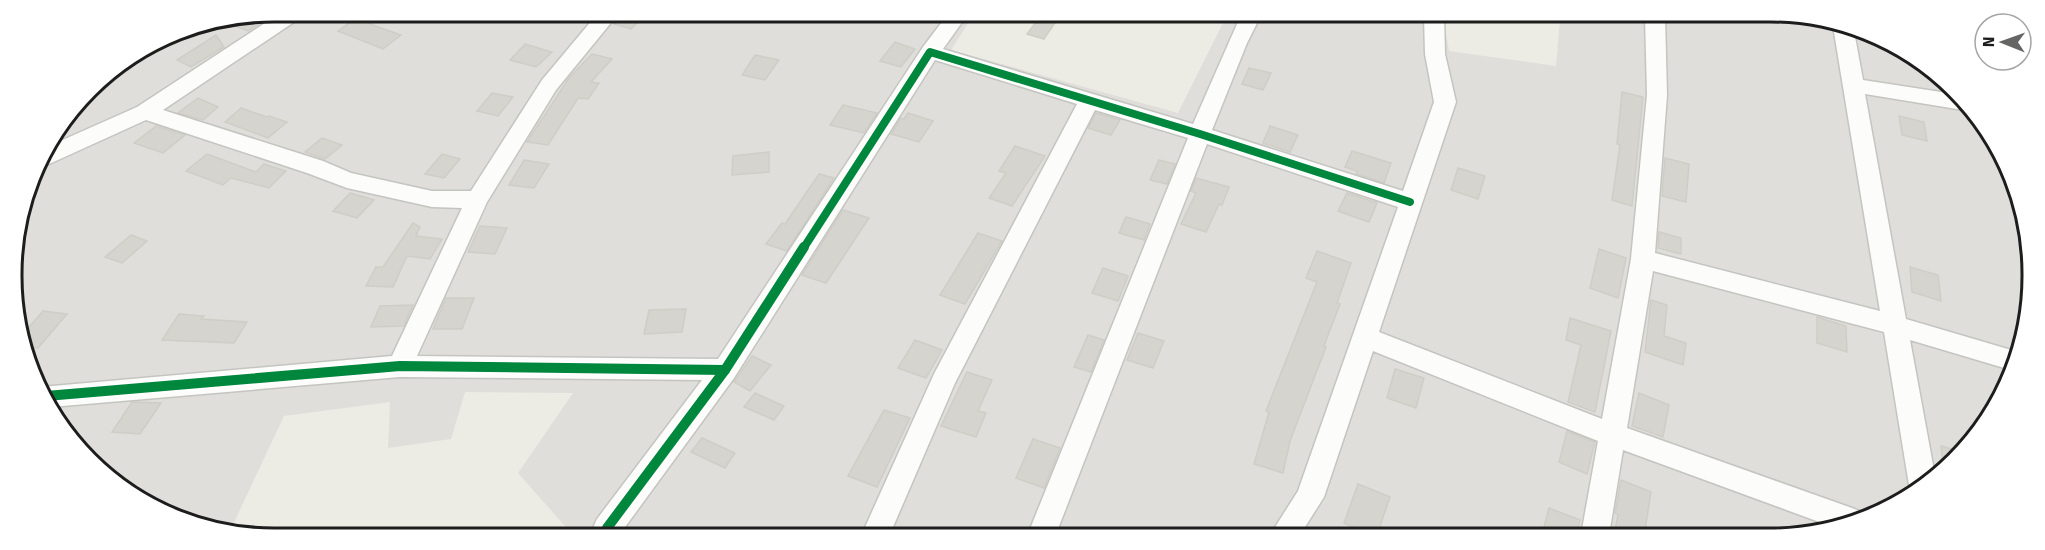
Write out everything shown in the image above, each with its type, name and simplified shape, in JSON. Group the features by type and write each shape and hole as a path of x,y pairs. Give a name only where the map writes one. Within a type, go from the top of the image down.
{"street":[{"path":"54,152 145,112 281,22"},
{"path":"400,366 477,200 549,85 602,22"},
{"path":"607,528 724,370 930,52 952,22"},
{"path":"1044,528 1200,134 1248,22"},
{"path":"1289,528 1310,497 1445,102 1434,54 1434,22"},
{"path":"1596,528 1643,259 1657,95 1655,22"},
{"path":"1844,34 1851,85 1922,477"},
{"path":"930,52 1200,134 1410,202"},
{"path":"1851,85 1954,101"},
{"path":"879,528 943,382 1089,101"},
{"path":"145,112 315,167 347,180 432,199 477,200"},
{"path":"1643,259 1894,324 2008,360"},
{"path":"1365,337 1614,435 1841,517"},
{"path":"53,395 400,366 724,370"}],"shaded area":[{"path":"969,22 951,50 1178,113 1224,22 1444,22 1449,51 1556,66 1560,22 1770,22 1819,27 1867,42 1896,56 1949,96 1980,135 2003,178 2018,226 2022,258 2022,292 2018,324 2009,356 1989,401 1949,454 1910,485 1867,508 1819,523 1787,527 567,528 518,473 573,393 465,392 451,439 388,448 390,402 284,416 233,524 194,514 163,501 135,485 96,454 65,415 49,387 36,356 27,324 23,292 23,258 27,226 36,194 56,149 96,96 135,65 178,42 226,27 258,23"}],"building":[{"path":"350,22 367,22 401,35 383,49 338,31"},
{"path":"616,22 638,22 631,29 614,24"},
{"path":"1036,22 1055,22 1044,39 1027,34"},
{"path":"261,23 248,31 235,26"},
{"path":"216,35 224,47 191,67 177,60"},
{"path":"895,42 915,49 901,67 880,61"},
{"path":"525,44 552,52 536,67 510,60"},
{"path":"592,54 612,59 591,82 599,83 588,99 578,98 548,145 527,142 569,78"},
{"path":"755,55 779,60 765,80 742,75"},
{"path":"1249,68 1271,73 1263,90 1242,84"},
{"path":"1622,92 1643,97 1632,206 1612,200 1620,145 1617,144"},
{"path":"492,93 513,97 498,116 477,111"},
{"path":"198,98 218,107 203,120 178,113"},
{"path":"843,105 877,113 864,133 830,125"},
{"path":"241,108 287,122 268,138 225,122"},
{"path":"908,113 933,121 919,142 891,134 901,118 904,119"},
{"path":"1096,113 1120,120 1111,135 1088,128"},
{"path":"1899,116 1924,122 1927,141 1902,135"},
{"path":"156,126 185,135 163,153 134,143"},
{"path":"1270,126 1298,135 1290,152 1263,143"},
{"path":"322,138 342,145 325,159 305,152"},
{"path":"1015,146 1045,156 1012,206 989,198 1006,173 999,171"},
{"path":"1352,151 1391,163 1384,183 1356,174 1357,171 1345,167"},
{"path":"769,152 769,172 732,175 733,156"},
{"path":"207,154 256,172 264,164 286,171 269,188 231,178 223,185 186,171"},
{"path":"442,154 460,159 444,178 425,174"},
{"path":"1665,158 1689,164 1686,202 1662,196"},
{"path":"524,160 549,164 534,188 509,185"},
{"path":"1159,160 1175,164 1167,184 1150,180"},
{"path":"1458,168 1485,176 1478,199 1451,190"},
{"path":"819,174 834,178 787,251 766,244 782,223 785,224"},
{"path":"1196,178 1229,187 1222,205 1219,204 1206,232 1181,224 1196,193 1191,191"},
{"path":"350,193 374,200 357,218 333,211"},
{"path":"1347,193 1377,203 1369,222 1338,211"},
{"path":"843,210 869,218 826,283 802,275"},
{"path":"1126,217 1150,224 1144,240 1119,233"},
{"path":"413,223 420,227 416,236 442,239 430,259 407,256 393,287 366,286 376,267 383,267"},
{"path":"480,226 507,228 495,254 468,252"},
{"path":"1659,232 1681,238 1681,254 1658,248"},
{"path":"978,233 1002,241 965,304 940,295"},
{"path":"131,235 147,241 122,263 105,257"},
{"path":"1599,249 1626,258 1618,298 1590,288"},
{"path":"1317,251 1351,263 1337,303 1340,304 1324,346 1326,347 1290,441 1283,473 1254,464 1269,412 1266,411 1317,282 1306,278"},
{"path":"1910,267 1938,275 1941,301 1912,292"},
{"path":"1103,268 1128,276 1118,301 1092,293"},
{"path":"446,298 474,298 462,329 433,329"},
{"path":"1651,300 1667,305 1664,336 1686,343 1683,365 1645,352"},
{"path":"413,305 404,326 371,327 380,306"},
{"path":"686,309 682,332 644,334 649,310"},
{"path":"43,311 67,314 38,348 33,347 28,328"},
{"path":"179,314 204,316 201,319 247,322 234,343 162,340"},
{"path":"1817,317 1846,326 1847,352 1817,343"},
{"path":"1570,318 1611,331 1595,412 1568,402 1581,345 1566,340"},
{"path":"1138,333 1164,341 1153,368 1127,360"},
{"path":"1088,335 1104,340 1091,372 1074,367"},
{"path":"915,340 942,350 926,378 898,368"},
{"path":"752,356 771,365 750,391 734,382"},
{"path":"1395,369 1424,378 1416,408 1387,398"},
{"path":"967,372 992,380 978,411 986,413 976,437 941,426"},
{"path":"755,393 784,406 774,420 744,407"},
{"path":"1639,393 1669,405 1663,437 1632,426"},
{"path":"132,402 161,403 140,434 112,432"},
{"path":"884,410 910,418 877,487 848,476"},
{"path":"1567,431 1595,442 1587,474 1559,462"},
{"path":"702,438 735,453 725,468 691,452"},
{"path":"1033,439 1060,448 1044,488 1016,478"},
{"path":"1941,446 1953,449 1949,454 1943,459"},
{"path":"1621,480 1651,492 1645,528 1615,528 1618,515 1615,513"},
{"path":"1358,484 1390,497 1379,528 1356,528 1344,523"},
{"path":"1549,508 1580,520 1578,528 1544,528"}],"cycle path":[{"path":"607,528 725,370 930,52 1200,134 1410,202"},
{"path":"53,395 400,366 725,370"}]}
